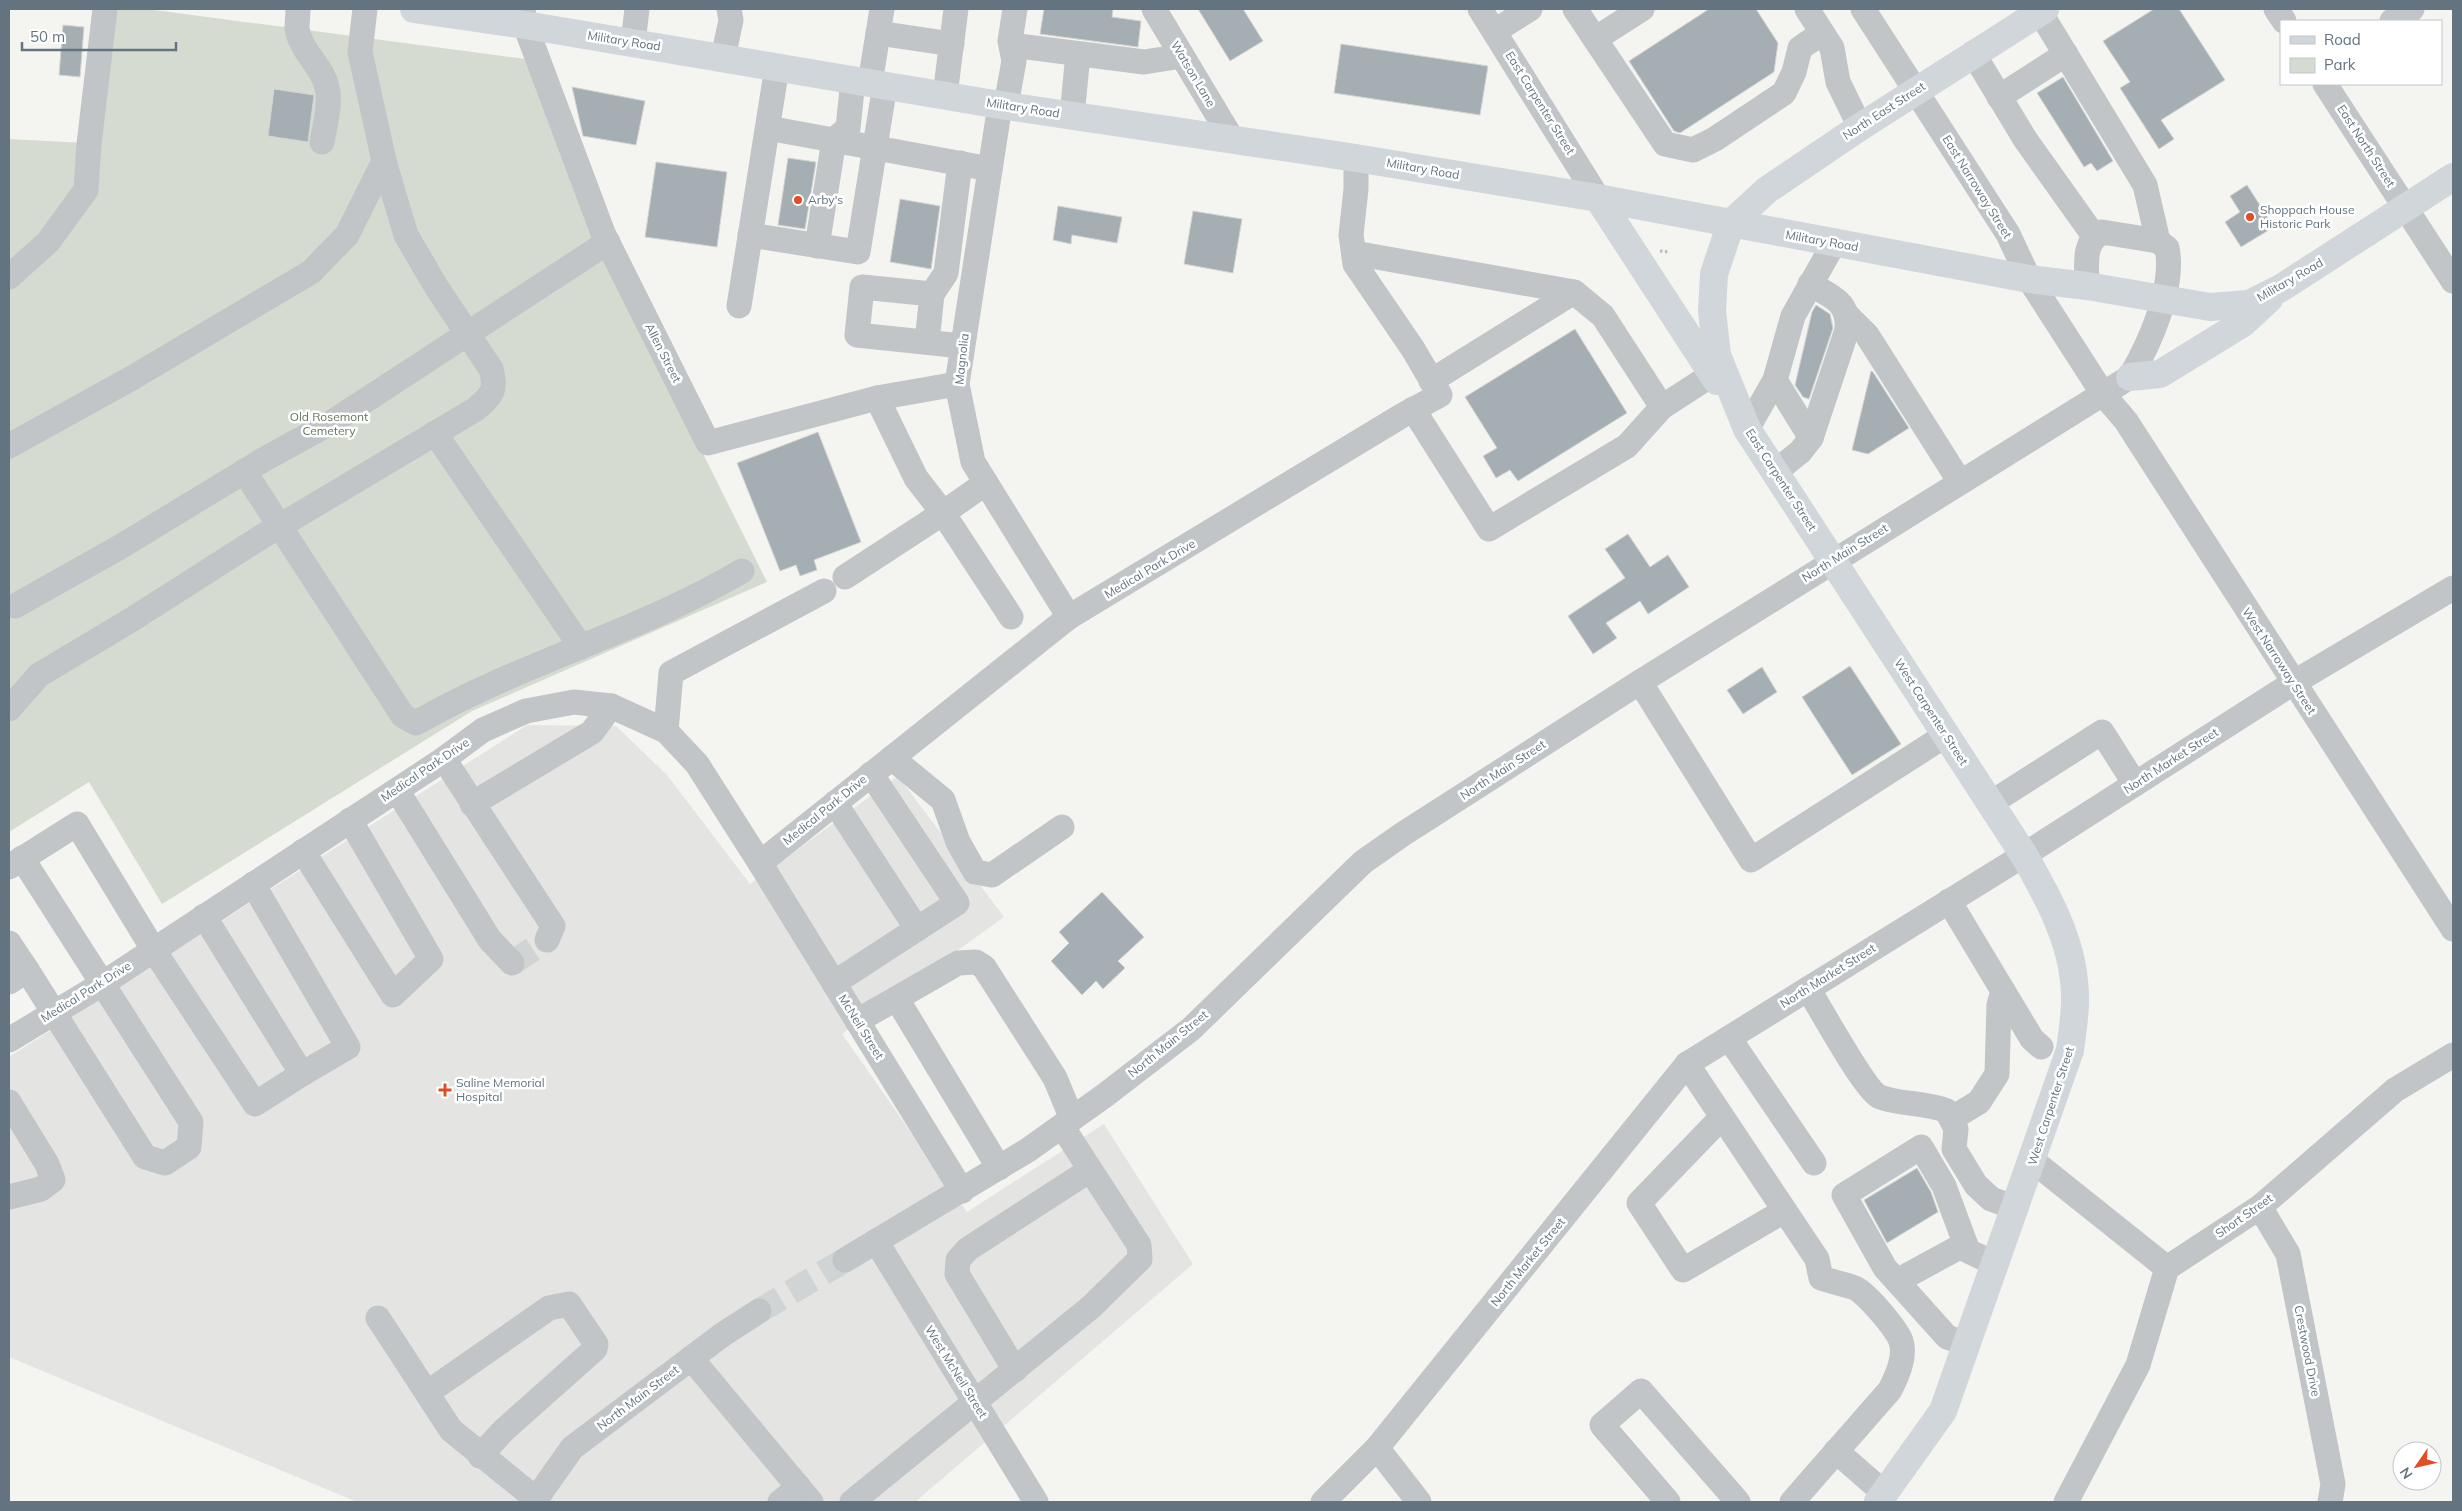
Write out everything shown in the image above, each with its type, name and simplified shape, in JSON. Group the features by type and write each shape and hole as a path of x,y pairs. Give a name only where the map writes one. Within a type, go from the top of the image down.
{"main road":[{"name":"Military Road","path":"414,9 524,17 633,43 1003,105 1356,158 1598,198 2029,279 2086,286 2210,307 2249,304 2281,288 2406,208"},
{"name":"North East Street","path":"1730,224 1767,190 2037,11"},
{"path":"2406,208 2453,177"},
{"path":"1598,198 1747,429"},
{"name":"East Carpenter Street","path":"1730,224 1714,274 1712,311 1717,355 1747,429 1833,561"},
{"path":"2130,377 2160,374 2243,323 2281,288"},
{"name":"West Carpenter Street","path":"1833,561 2024,855 2051,903 2067,946 2074,979 2075,1013 2070,1050 2033,1160 1943,1411 1881,1498"}],"street":[{"path":"9,277 48,242 86,190 88,144 105,9"},
{"path":"298,9 297,29 306,52 321,70 327,86 329,103 322,142"},
{"path":"9,709 39,675 131,620 279,526 476,409 490,396 495,383 491,369 436,288 406,235 384,161 360,52 365,9"},
{"path":"633,43 637,9"},
{"path":"723,58 731,20 731,9"},
{"path":"945,95 956,9"},
{"name":"Magnolia","path":"1016,9 1011,45 1014,61 990,169 957,384 973,462 1069,617"},
{"name":"Watson Lane","path":"1154,9 1232,139"},
{"name":"East Carpenter Street","path":"1480,9 1598,198"},
{"path":"1495,31 1530,9"},
{"path":"1575,9 1665,144 1693,150 1716,139 1784,93 1794,72 1800,48 1822,33"},
{"path":"1595,39 1642,9"},
{"path":"1807,9 1832,48 1838,82 1860,127"},
{"name":"East Narroway Street","path":"1863,9 2008,234 2029,279 2102,394"},
{"path":"2276,9 2283,20"},
{"name":"North Main Street","path":"845,1260 999,1168 1067,1122 1190,1029 1363,862 1640,682 2130,377 2147,348 2163,299 2169,258 2167,248 2158,240 2145,186 2066,54 2037,11"},
{"name":"Allen Street","path":"524,17 608,242 708,443 877,398 957,384"},
{"path":"817,246 834,140 848,128 869,82 880,21 952,44"},
{"path":"1011,45 1144,62 1182,56"},
{"path":"1973,53 2025,139 2094,236"},
{"path":"1072,116 1078,54"},
{"path":"1999,97 2066,54"},
{"path":"739,306 777,67"},
{"path":"750,235 858,252 874,148 869,82"},
{"name":"East North Street","path":"2326,85 2453,281"},
{"path":"768,128 990,169"},
{"name":"Medical Park Drive","path":"9,1040 102,984 444,759 483,730 526,710 574,702 611,706 666,731 697,764 760,863 1069,617 1413,409 1440,395 1355,264 1351,235 1356,189 1356,158"},
{"path":"9,446 132,378 311,272 347,235 384,161"},
{"path":"927,342 932,294 946,273 960,163"},
{"path":"2086,286 2088,244 2094,236 2102,232 2158,240"},
{"path":"15,606 120,547 244,471 334,422 608,242"},
{"path":"1747,429 1775,380 1792,316 1834,243"},
{"path":"1354,253 1574,292 1603,316 1662,407"},
{"path":"1810,284 1843,304 1848,316 1867,335 1960,482"},
{"path":"932,294 862,287 857,335 962,346"},
{"path":"1431,381 1574,292"},
{"path":"1775,472 1800,452 1811,438 1847,330 1848,316"},
{"path":"1413,409 1489,529 1627,446 1662,407 1713,374"},
{"path":"1775,380 1811,438"},
{"name":"West Narroway Street","path":"2102,394 2126,421 2453,929"},
{"path":"877,398 916,478 943,513 1011,617"},
{"path":"435,433 580,647"},
{"path":"244,471 403,716 416,723 464,696 715,587 742,571"},
{"path":"845,577 986,483"},
{"name":"North Market Street","path":"1323,1502 1377,1448 1687,1064 2024,855 2293,683 2453,588"},
{"path":"666,731 671,673 824,591"},
{"path":"1640,682 1751,860 1946,735"},
{"path":"472,804 592,732 611,706"},
{"path":"1991,803 2102,732 2135,784"},
{"path":"892,758 942,800 958,842 975,872 992,875 1062,827"},
{"path":"444,759 553,926 547,940"},
{"path":"834,983 957,903 870,774"},
{"path":"397,790 490,940 512,963"},
{"path":"835,803 917,929"},
{"path":"303,851 393,995 430,960 350,820"},
{"path":"9,942 18,976 56,1012 145,1157 165,1163 189,1147 191,1122 102,984 16,862 77,824 154,949 255,1104 348,1047 253,884"},
{"name":"McNeil Street","path":"760,863 962,1191"},
{"path":"1949,901 2032,1039 2041,1047"},
{"path":"204,916 302,1074"},
{"path":"852,1502 1091,1307 1140,1259 1139,1245 1090,1170 1067,1122 1055,1078 984,967 976,962 958,963 858,1021"},
{"path":"1808,989 1865,1082 1878,1097 1935,1106 1947,1110 1956,1129 1954,1149 1976,1185 1991,1199 2016,1208"},
{"path":"1951,1119 1979,1102 1998,1074 1999,1005 2003,991"},
{"path":"897,999 999,1168"},
{"path":"1729,1038 1814,1163"},
{"path":"1998,1044 2016,1049 2041,1047 2070,1050"},
{"name":"Short Street","path":"2168,1268 2260,1207 2395,1090 2453,1055"},
{"path":"1687,1064 1817,1259 1821,1278 1856,1289 1879,1310 1901,1341 1902,1355 1898,1372 1890,1390 1792,1502"},
{"path":"9,1102 47,1164 53,1180 41,1189 9,1197"},
{"path":"1722,1117 1639,1202 1683,1270 1784,1211"},
{"path":"1967,1344 1947,1338 1885,1268 1844,1195 1921,1147 1944,1186 1968,1252 1996,1264"},
{"path":"2033,1160 2168,1268 2138,1365 2066,1502"},
{"path":"1015,1370 957,1274 958,1260 968,1249 1090,1170"},
{"name":"Crestwood Drive","path":"2260,1207 2288,1254 2333,1484 2330,1502"},
{"name":"West McNeil Street","path":"876,1241 1036,1502"},
{"path":"1897,1281 1966,1244"},
{"path":"427,1393 549,1308 569,1304 596,1344 595,1349 504,1430 480,1456"},
{"name":"North Main Street","path":"535,1501 572,1448 691,1358 759,1311"},
{"path":"378,1318 451,1430 535,1501"},
{"path":"691,1358 797,1497"},
{"path":"1668,1502 1602,1424 1641,1391 1738,1502"},
{"path":"1377,1448 1419,1502"},
{"path":"1836,1451 1881,1498"}],"shaded area":[{"name":"Saline Memorial Hospital","path":"527,725 616,726 667,775 750,884 898,776 1004,917 842,1034 967,1212 1104,1124 1193,1264 915,1502 357,1502 9,1357 9,1057"}],"green space":[{"name":"Old Rosemont Cemetery","path":"97,9 147,9 526,59 607,261 767,582 472,711 162,904 89,782 9,832 9,139 85,143"}],"building":[{"path":"1044,9 1113,9 1112,17 1141,21 1138,47 1040,34"},
{"path":"1198,9 1243,9 1263,41 1230,61"},
{"path":"1709,9 1756,9 1778,43 1774,72 1680,133 1674,131 1629,61"},
{"path":"2154,9 2179,9 2225,80 2161,120 2174,139 2159,149 2120,88 2130,82 2103,41"},
{"path":"63,25 84,27 80,77 59,75"},
{"path":"1341,44 1488,66 1480,115 1334,93"},
{"path":"2063,77 2113,161 2097,171 2091,163 2084,167 2037,93"},
{"path":"572,87 645,101 636,145 583,136"},
{"path":"274,89 314,95 308,142 268,136"},
{"path":"788,158 816,162 805,229 778,225"},
{"path":"656,162 727,172 717,247 645,237"},
{"name":"Shoppach House Historic Park","path":"2247,185 2274,227 2241,247 2225,222 2240,212 2230,196"},
{"path":"900,199 940,206 931,269 890,262"},
{"path":"1058,206 1122,217 1117,243 1072,235 1071,244 1053,240"},
{"path":"1193,211 1242,219 1233,273 1184,264"},
{"path":"1816,305 1830,314 1833,328 1809,399 1803,397 1795,385 1812,312"},
{"path":"1575,329 1627,413 1518,481 1510,470 1496,478 1483,456 1497,448 1465,397"},
{"path":"1871,371 1909,428 1868,454 1852,450"},
{"path":"818,432 861,542 814,560 817,570 800,576 796,565 780,571 737,463"},
{"path":"1628,534 1650,567 1668,555 1689,587 1648,614 1640,601 1606,623 1617,638 1593,654 1568,616 1625,578 1605,549"},
{"path":"1850,666 1901,744 1852,775 1802,697"},
{"path":"1762,667 1777,692 1743,714 1727,690"},
{"path":"1102,892 1144,937 1118,961 1125,968 1103,989 1096,981 1082,995 1051,961 1069,943 1059,932"},
{"path":"1917,1168 1931,1192 1938,1212 1887,1243 1864,1200"}],"tunnel":[{"path":"512,963 547,940"},
{"path":"759,1311 845,1260"}],"place":[{"name":"Arby's","path":"798,200"},
{"name":"Shoppach House Historic Park","path":"2250,217"},
{"name":"Saline Memorial Hospital","path":"445,1090"}]}
